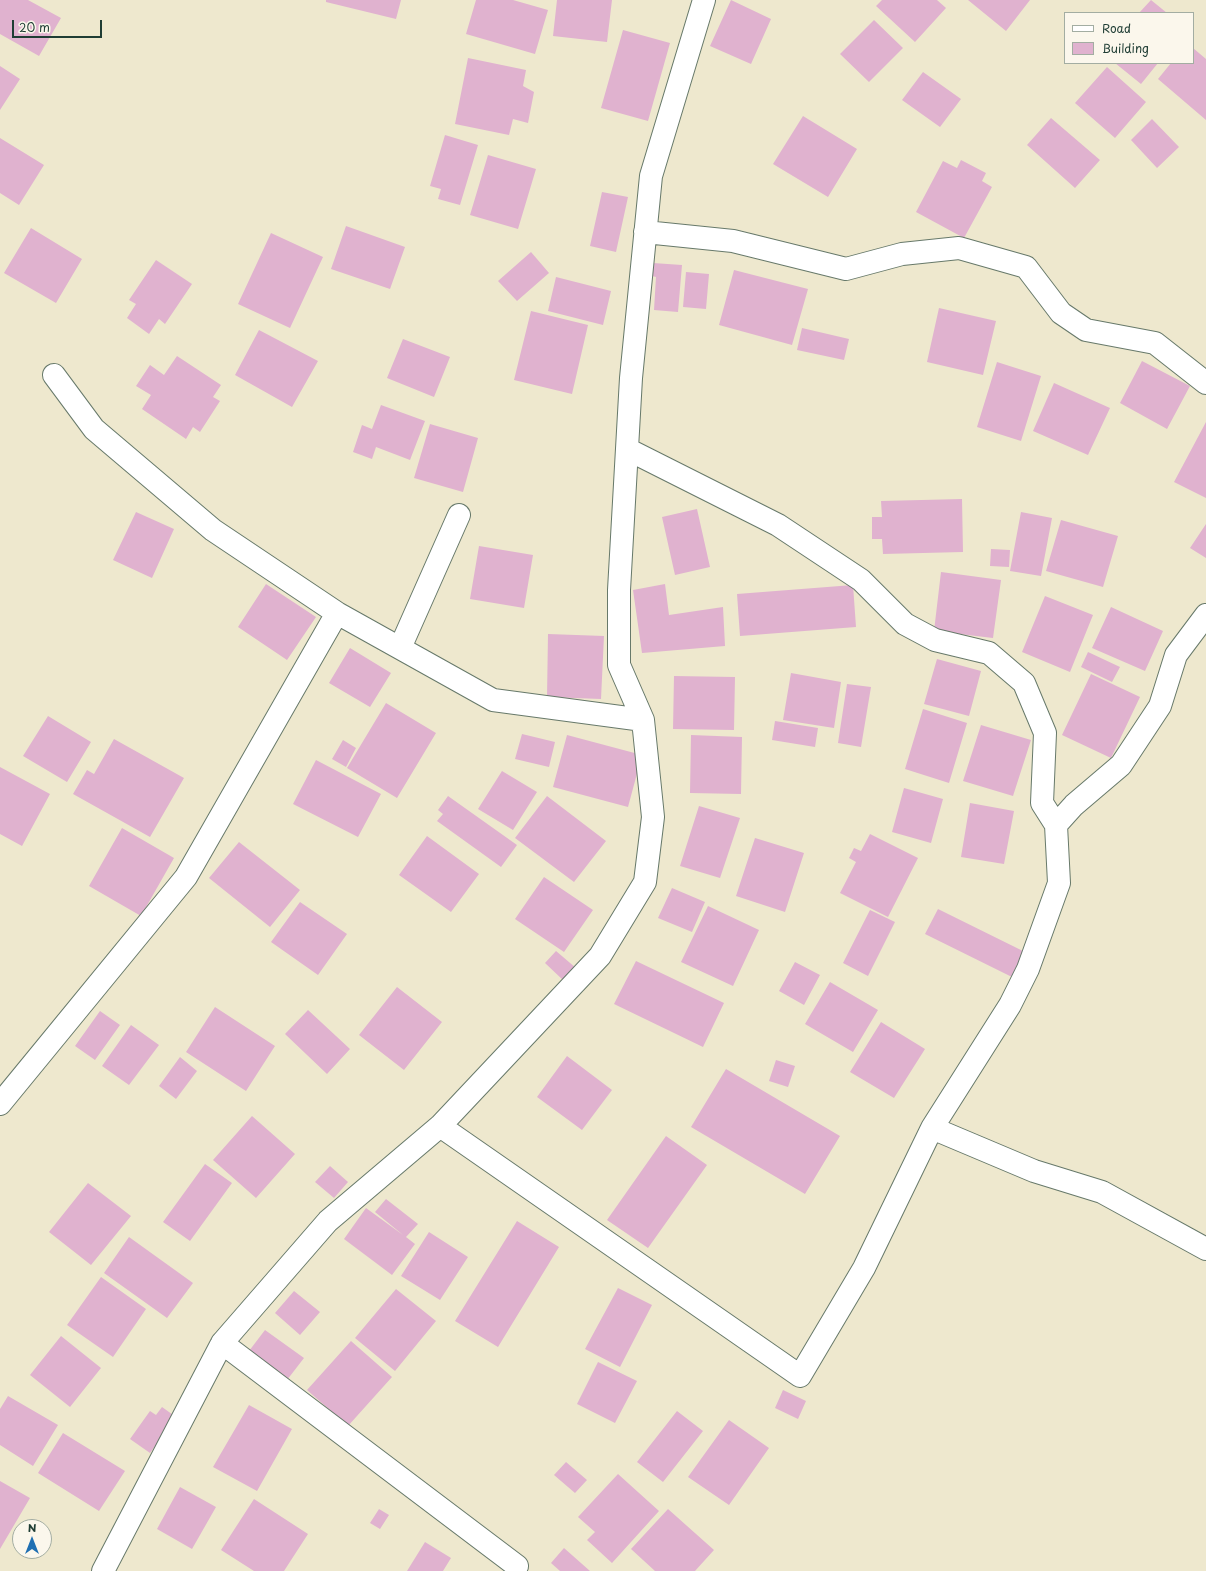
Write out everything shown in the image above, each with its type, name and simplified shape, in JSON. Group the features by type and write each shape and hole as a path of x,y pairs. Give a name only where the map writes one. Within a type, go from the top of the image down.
{"street":[{"path":"103,1571 222,1343 328,1221 440,1126 600,956 627,916 646,882 653,817 642,720 619,665 619,590 631,378 652,176 704,0"},
{"path":"646,232 733,240 846,268 902,254 959,248 1026,267 1061,314 1086,330 1155,343 1205,379"},
{"path":"54,375 94,429 213,530 337,613 493,700 642,720"},
{"path":"440,1126 800,1376 864,1268 932,1128 1010,1005 1028,969 1059,883 1056,824 1042,803 1045,733 1024,683 989,653 934,640 905,624 861,580 778,525 627,449"},
{"path":"400,648 460,515"},
{"path":"0,1104 186,878 337,613"},
{"path":"1056,824 1074,805 1121,765 1160,706 1176,655 1206,615"},
{"path":"932,1128 1034,1171 1102,1192 1206,1249"},
{"path":"222,1343 517,1566"}],"building":[{"path":"0,0 28,0 61,18 39,56 0,34"},
{"path":"326,0 401,0 396,19 326,2"},
{"path":"476,0 513,0 548,10 535,54 466,34"},
{"path":"557,0 612,0 607,42 553,36"},
{"path":"731,0 771,19 751,64 710,46"},
{"path":"882,0 937,0 946,8 915,42 876,6"},
{"path":"968,0 1030,0 1006,31"},
{"path":"1151,0 1166,12 1140,12"},
{"path":"874,20 903,48 869,82 840,54"},
{"path":"623,30 670,43 648,121 601,108"},
{"path":"1194,49 1206,59 1206,120 1158,79 1170,64 1194,64"},
{"path":"468,58 526,70 523,86 534,92 528,123 513,119 509,135 455,124"},
{"path":"1116,64 1157,64 1141,84"},
{"path":"0,66 20,79 0,110"},
{"path":"1107,67 1146,102 1115,138 1075,103"},
{"path":"923,72 961,99 940,127 902,100"},
{"path":"803,116 857,149 828,197 773,164"},
{"path":"1051,118 1100,160 1075,188 1027,145"},
{"path":"1152,119 1179,147 1157,168 1131,140"},
{"path":"445,135 478,145 460,205 438,199 441,189 430,186"},
{"path":"0,138 44,165 19,205 0,193"},
{"path":"488,155 536,169 518,229 470,215"},
{"path":"961,160 986,173 982,181 992,187 964,238 916,212 943,161 957,168"},
{"path":"602,192 628,197 616,252 590,246"},
{"path":"346,226 405,247 390,289 331,269"},
{"path":"31,228 82,259 56,303 4,273"},
{"path":"271,233 323,257 290,328 238,304"},
{"path":"531,252 549,273 517,301 498,281"},
{"path":"156,260 192,284 165,324 159,319 149,334 127,318 136,304 129,300"},
{"path":"653,263 682,265 678,312 654,310 656,277 652,276"},
{"path":"734,270 808,289 792,345 719,325"},
{"path":"686,272 709,274 706,309 683,307"},
{"path":"556,277 611,291 603,325 548,311"},
{"path":"939,308 996,321 983,375 927,362"},
{"path":"531,311 588,325 572,394 514,380"},
{"path":"802,328 849,339 844,360 797,350"},
{"path":"259,330 318,361 292,407 235,375"},
{"path":"403,339 450,357 434,397 387,378"},
{"path":"177,356 221,385 213,397 220,401 200,432 193,427 186,439 142,409 151,395 136,386 150,365 164,375"},
{"path":"1142,361 1190,386 1167,429 1120,403"},
{"path":"997,362 1041,376 1021,441 977,427"},
{"path":"1054,383 1110,408 1088,455 1033,431"},
{"path":"381,405 425,421 410,460 376,447 372,459 353,452 362,425 372,429"},
{"path":"1206,422 1206,498 1174,482"},
{"path":"430,424 478,438 463,492 414,478"},
{"path":"962,499 963,552 883,554 882,539 872,539 872,517 882,517 881,501"},
{"path":"697,509 710,567 675,575 662,517"},
{"path":"136,512 174,529 152,578 113,560"},
{"path":"1021,512 1052,518 1041,576 1010,571"},
{"path":"1061,520 1118,536 1103,587 1046,571"},
{"path":"1206,524 1206,558 1190,548"},
{"path":"479,546 533,555 524,608 470,599"},
{"path":"991,549 1010,550 1009,567 990,566"},
{"path":"941,572 1001,580 993,638 934,631"},
{"path":"266,584 316,617 287,660 238,627"},
{"path":"665,584 669,615 723,607 725,646 642,653 633,590"},
{"path":"853,585 856,627 740,636 737,594"},
{"path":"1045,596 1093,615 1070,672 1022,652"},
{"path":"1111,607 1163,631 1145,671 1092,648"},
{"path":"548,634 604,636 601,699 547,697"},
{"path":"350,648 391,673 370,707 329,683"},
{"path":"1088,652 1120,667 1112,682 1081,667"},
{"path":"937,659 981,671 969,716 924,704"},
{"path":"791,673 841,682 834,728 783,720"},
{"path":"1091,674 1140,697 1111,758 1062,735"},
{"path":"674,676 735,677 734,730 673,729"},
{"path":"847,684 871,687 861,747 838,743"},
{"path":"386,703 436,733 397,798 347,768"},
{"path":"923,709 967,723 949,783 905,769"},
{"path":"48,716 91,742 67,782 23,756"},
{"path":"775,721 818,728 815,747 772,740"},
{"path":"981,725 1031,740 1013,796 963,781"},
{"path":"522,734 555,742 549,767 515,759"},
{"path":"567,735 642,755 628,807 553,787"},
{"path":"691,735 742,737 741,794 690,793"},
{"path":"114,739 184,778 150,837 73,794 87,770 94,774"},
{"path":"343,740 356,748 346,767 332,759"},
{"path":"316,760 381,794 358,837 293,804"},
{"path":"0,767 50,794 22,846 0,834"},
{"path":"502,771 537,792 513,830 478,809"},
{"path":"904,788 943,799 931,843 892,832"},
{"path":"448,796 517,845 501,867 437,821 443,814 438,810"},
{"path":"547,796 606,841 574,882 515,838"},
{"path":"970,803 1014,811 1004,864 961,857"},
{"path":"699,806 740,818 720,878 680,866"},
{"path":"122,828 174,858 141,916 89,886"},
{"path":"870,834 918,858 888,917 840,893 856,862 849,858 854,848 861,851"},
{"path":"427,836 479,874 451,912 399,875"},
{"path":"755,838 804,853 785,912 736,896"},
{"path":"239,842 300,890 270,927 209,878"},
{"path":"544,877 593,910 564,952 515,919"},
{"path":"672,888 705,902 692,932 658,918"},
{"path":"300,902 347,934 318,975 271,942"},
{"path":"708,906 759,930 733,986 681,962"},
{"path":"938,909 1029,954 1016,979 925,934"},
{"path":"870,910 895,922 868,976 843,963"},
{"path":"556,951 576,968 564,981 545,963"},
{"path":"636,961 724,1003 703,1047 614,1004"},
{"path":"795,962 820,975 804,1005 779,991"},
{"path":"830,982 878,1010 853,1052 805,1024"},
{"path":"397,987 442,1022 404,1070 359,1035"},
{"path":"215,1007 275,1046 246,1091 186,1052"},
{"path":"308,1010 350,1049 327,1074 285,1034"},
{"path":"100,1011 120,1025 95,1060 75,1046"},
{"path":"881,1022 925,1049 894,1098 850,1072"},
{"path":"131,1025 159,1045 129,1085 102,1066"},
{"path":"567,1056 612,1090 582,1130 537,1097"},
{"path":"180,1057 197,1071 176,1099 159,1086"},
{"path":"776,1060 795,1066 788,1087 769,1081"},
{"path":"726,1069 840,1136 805,1194 691,1127"},
{"path":"252,1116 295,1154 256,1198 213,1160"},
{"path":"666,1136 707,1165 648,1248 607,1220"},
{"path":"205,1164 232,1183 190,1241 163,1222"},
{"path":"330,1166 348,1182 334,1198 315,1182"},
{"path":"88,1183 131,1216 91,1265 49,1232"},
{"path":"386,1199 418,1224 406,1237 415,1244 392,1275 344,1239 366,1208 403,1235 375,1212"},
{"path":"517,1221 559,1247 498,1347 455,1321"},
{"path":"429,1232 468,1257 440,1300 401,1276"},
{"path":"129,1237 193,1283 167,1318 104,1273"},
{"path":"101,1277 146,1309 113,1357 67,1325"},
{"path":"618,1288 652,1305 620,1367 585,1349"},
{"path":"396,1289 436,1321 395,1371 355,1338"},
{"path":"294,1291 320,1312 300,1335 275,1313"},
{"path":"265,1330 304,1358 287,1380 249,1351"},
{"path":"61,1336 101,1368 70,1407 30,1375"},
{"path":"351,1341 392,1377 348,1426 307,1390"},
{"path":"598,1362 637,1381 615,1423 577,1404"},
{"path":"783,1390 806,1401 798,1419 775,1408"},
{"path":"8,1396 58,1425 33,1466 0,1445 0,1409"},
{"path":"249,1405 292,1429 257,1491 213,1467"},
{"path":"162,1407 176,1417 150,1453 130,1439 150,1411 156,1415"},
{"path":"677,1411 703,1431 663,1482 637,1462"},
{"path":"729,1420 769,1448 729,1505 688,1477"},
{"path":"63,1433 125,1471 99,1511 38,1473"},
{"path":"566,1462 587,1480 575,1493 554,1475"},
{"path":"618,1474 659,1511 612,1563 587,1540 595,1532 578,1517"},
{"path":"0,1481 30,1498 18,1519 12,1519 12,1529 0,1549"},
{"path":"180,1487 216,1507 192,1549 157,1529"},
{"path":"254,1499 308,1534 284,1571 254,1571 221,1550"},
{"path":"379,1509 389,1515 380,1529 370,1523"},
{"path":"668,1509 714,1550 695,1571 655,1571 631,1549"},
{"path":"425,1542 451,1558 443,1571 407,1571"},
{"path":"564,1548 590,1571 560,1571 551,1563"}]}
